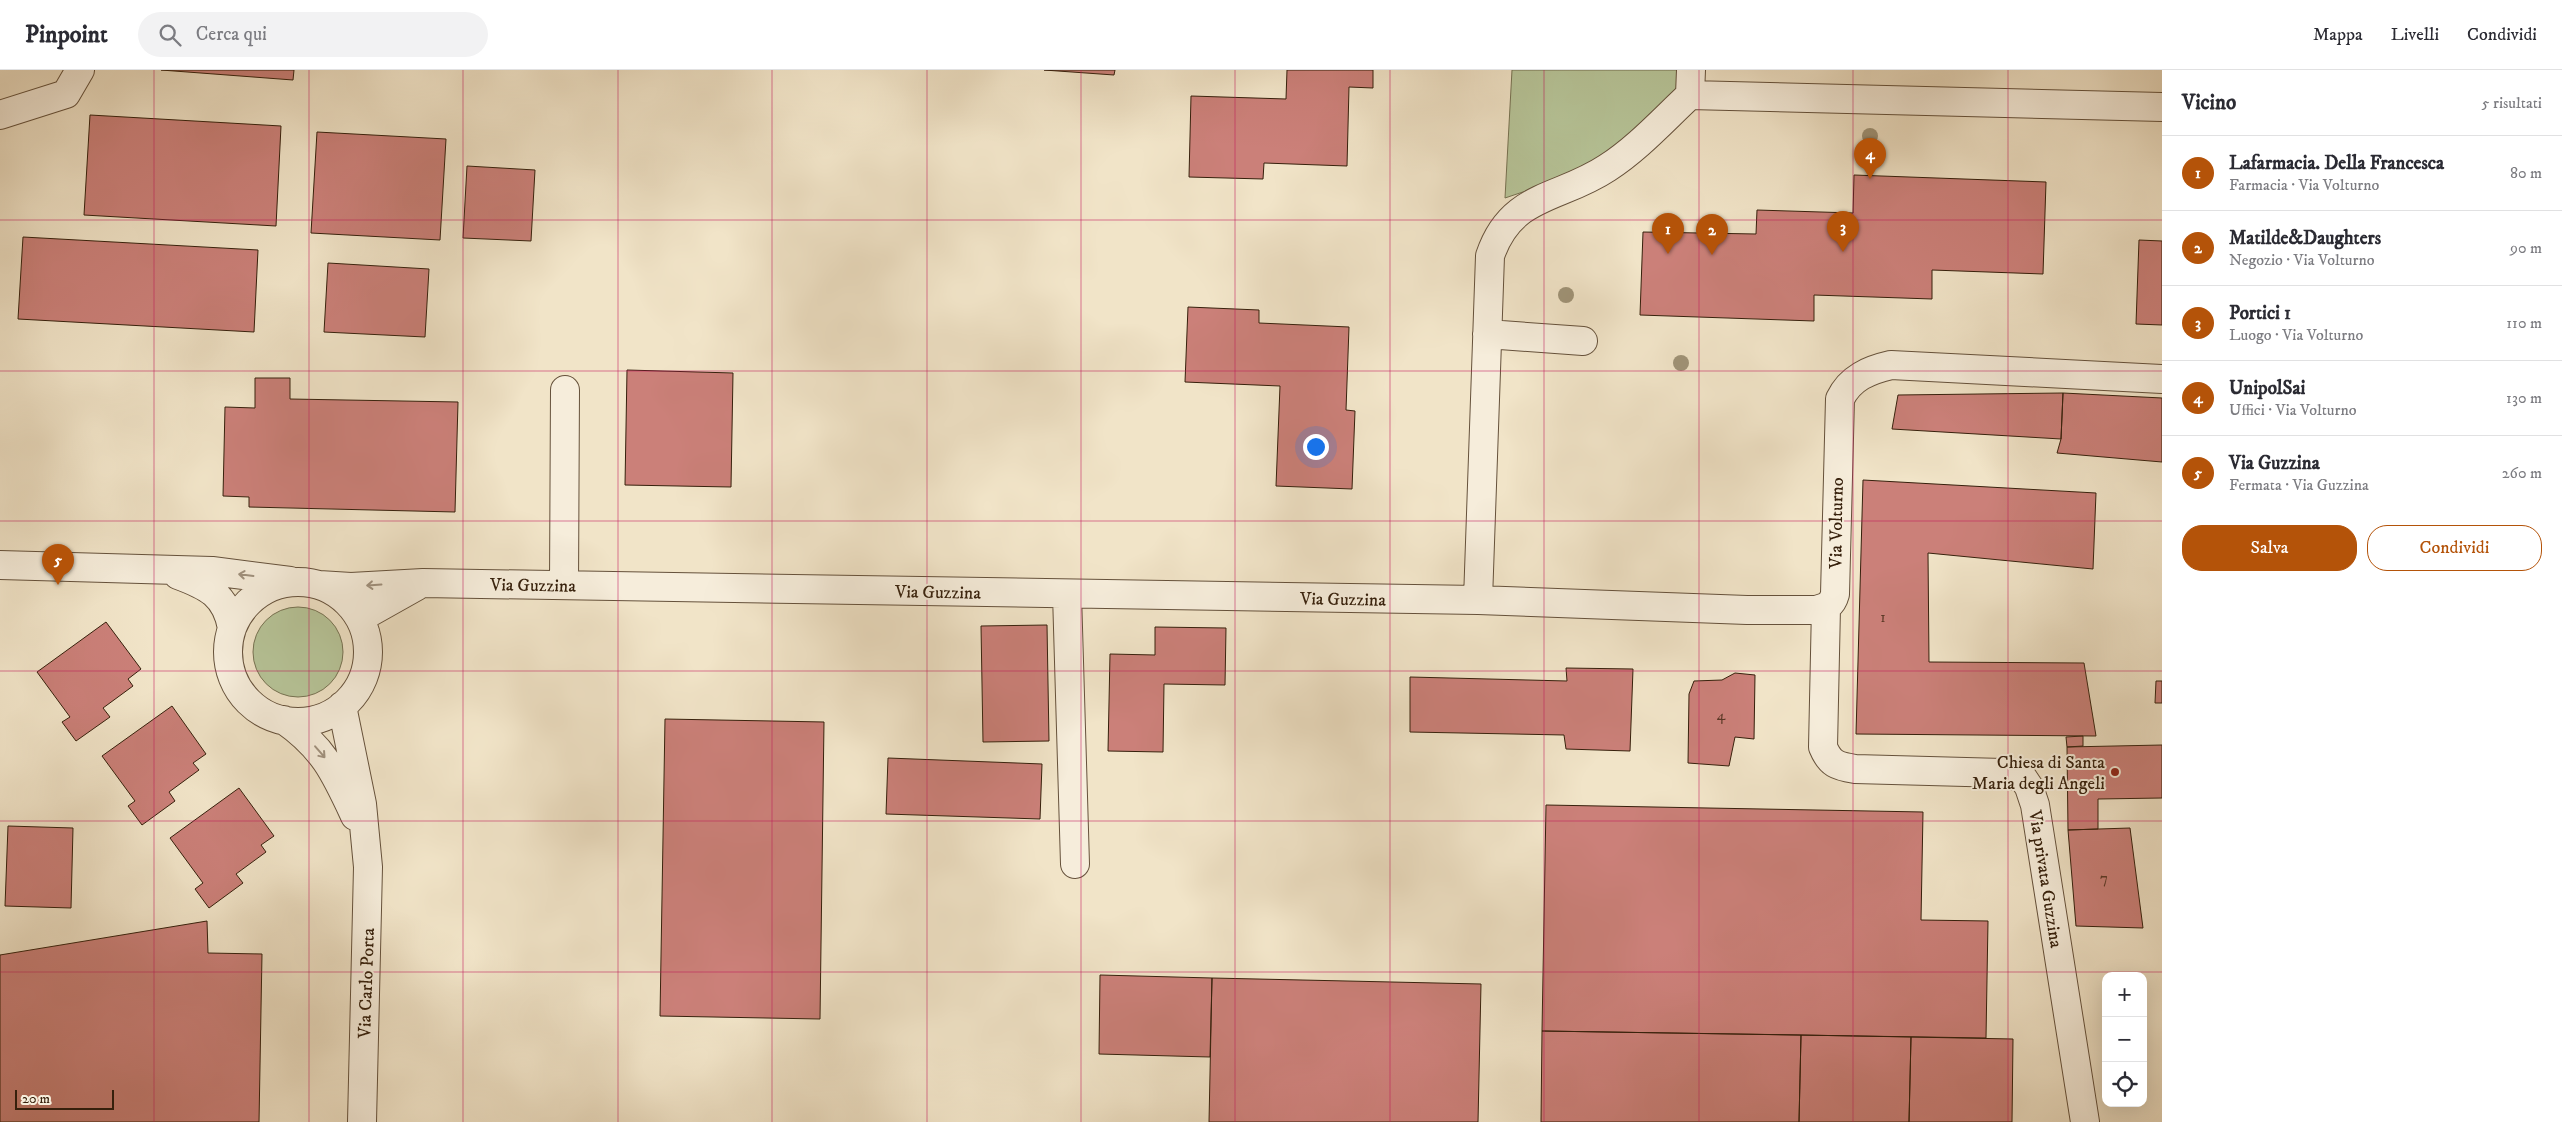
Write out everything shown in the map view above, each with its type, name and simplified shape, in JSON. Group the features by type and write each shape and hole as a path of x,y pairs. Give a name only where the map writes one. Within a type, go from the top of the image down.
{"street":[{"path":"0,115 66,94 80,70"},
{"path":"1826,607 1805,611 1465,601 1487,334 1490,256 1495,242 1511,218 1531,203 1571,187 1606,169 1632,150 1691,82 2162,107"},
{"path":"1487,334 1583,341"},
{"name":"Via Volturno","path":"1826,607 1833,602 1835,594 1840,399 1846,387 1857,378 1871,369 1891,365 2162,379"},
{"path":"564,586 565,390"},
{"name":"Via Guzzina","path":"0,565 157,568 228,573 306,584 351,587 422,583 1465,601"},
{"name":"Via Guzzina","path":"157,568 192,580 215,594 229,611 232,628"},
{"path":"360,618 422,583"},
{"path":"306,584 344,598 360,618 366,634 368,659 364,675 351,697 342,706 321,718 308,721 272,718 250,702 234,680 228,655 232,628 248,603 267,589 306,584"},
{"path":"1067,594 1075,864"},
{"name":"Via privata Guzzina","path":"1826,607 1823,747 1828,760 1837,766 1855,769 2003,773 2023,778 2029,787 2036,814 2085,1122"},
{"name":"Via Carlo Porta","path":"342,706 355,765 367,843 369,877 362,1122"},
{"name":"Via Carlo Porta","path":"284,720 311,742 326,759 367,843"}],"green space":[{"path":"1512,70 1682,70 1681,91 1603,165 1505,198"},
{"path":"298,607 315,610 330,620 340,635 343,652 340,669 330,684 315,694 298,697 281,694 266,684 256,669 253,652 256,635 266,620 281,610"}],"building":[{"path":"161,70 294,70 293,80"},
{"path":"1044,70 1115,70 1114,75"},
{"path":"1287,70 1373,70 1373,88 1349,87 1347,166 1264,163 1263,179 1189,177 1191,96 1286,99"},
{"path":"90,115 281,126 276,226 84,215"},
{"path":"317,132 446,139 440,240 311,233"},
{"path":"467,166 535,170 531,241 463,238"},
{"path":"1854,175 2046,182 2043,274 1932,270 1932,299 1814,295 1814,321 1640,315 1643,232 1756,234 1757,210 1853,213"},
{"path":"23,237 258,250 254,332 18,319"},
{"path":"2139,240 2162,241 2162,325 2136,324"},
{"path":"328,263 429,269 425,337 324,332"},
{"path":"1188,307 1259,310 1259,323 1349,327 1346,410 1355,411 1352,489 1276,486 1280,386 1185,382"},
{"path":"627,370 733,373 731,487 625,485"},
{"path":"255,378 290,378 290,399 458,402 455,512 249,507 249,497 223,496 225,407 255,408"},
{"path":"2063,393 2061,439 1892,429 1898,395"},
{"path":"2063,393 2162,398 2162,462 2057,453 2061,439"},
{"path":"1863,480 2096,493 2093,569 1928,553 1929,662 2084,663 2096,736 1856,734"},
{"path":"106,622 141,669 128,679 133,686 103,708 110,717 76,741 62,722 70,717 37,672"},
{"path":"1047,625 1049,741 983,742 981,626"},
{"path":"1155,627 1226,628 1225,685 1164,684 1163,752 1108,751 1110,654 1155,655"},
{"path":"1566,668 1633,669 1630,751 1566,749 1564,735 1410,732 1410,677 1567,681"},
{"path":"1735,673 1755,675 1754,739 1735,737 1729,766 1688,763 1689,694 1694,681 1722,680"},
{"path":"2156,681 2162,681 2162,703 2155,703"},
{"path":"172,706 206,754 193,763 199,770 169,792 175,801 142,825 128,806 135,801 102,756"},
{"path":"665,719 824,722 820,1019 660,1016"},
{"path":"2083,736 2083,746 2067,747 2066,737"},
{"name":"Chiesa di Santa Maria degli Angeli","path":"2162,745 2162,798 2098,799 2098,829 2068,830 2067,747"},
{"path":"888,758 1042,764 1040,819 886,814"},
{"path":"239,788 274,836 261,845 266,852 236,874 243,883 209,908 195,889 203,883 170,838"},
{"path":"1546,805 1923,812 1921,920 1988,921 1986,1038 1542,1031"},
{"path":"8,826 73,828 71,908 5,906"},
{"path":"2130,828 2143,928 2076,926 2068,830"},
{"path":"207,921 208,953 262,954 259,1122 0,1122 0,955"},
{"path":"1100,975 1212,978 1210,1057 1099,1054"},
{"path":"1212,978 1481,984 1478,1122 1209,1122"},
{"path":"1542,1031 1801,1035 1799,1122 1541,1122"},
{"path":"1801,1035 1911,1037 1909,1122 1799,1122"},
{"path":"1911,1037 2013,1039 2012,1122 1909,1122"}],"place":[{"name":"UnipolSai","path":"1870,179"},
{"name":"Portici 1","path":"1843,252"},
{"name":"Lafarmacia. Della Francesca","path":"1668,254"},
{"name":"Matilde&Daughters","path":"1712,255"},
{"name":"Via Guzzina","path":"58,585"},
{"name":"Chiesa di Santa Maria degli Angeli","path":"2115,772"}]}
